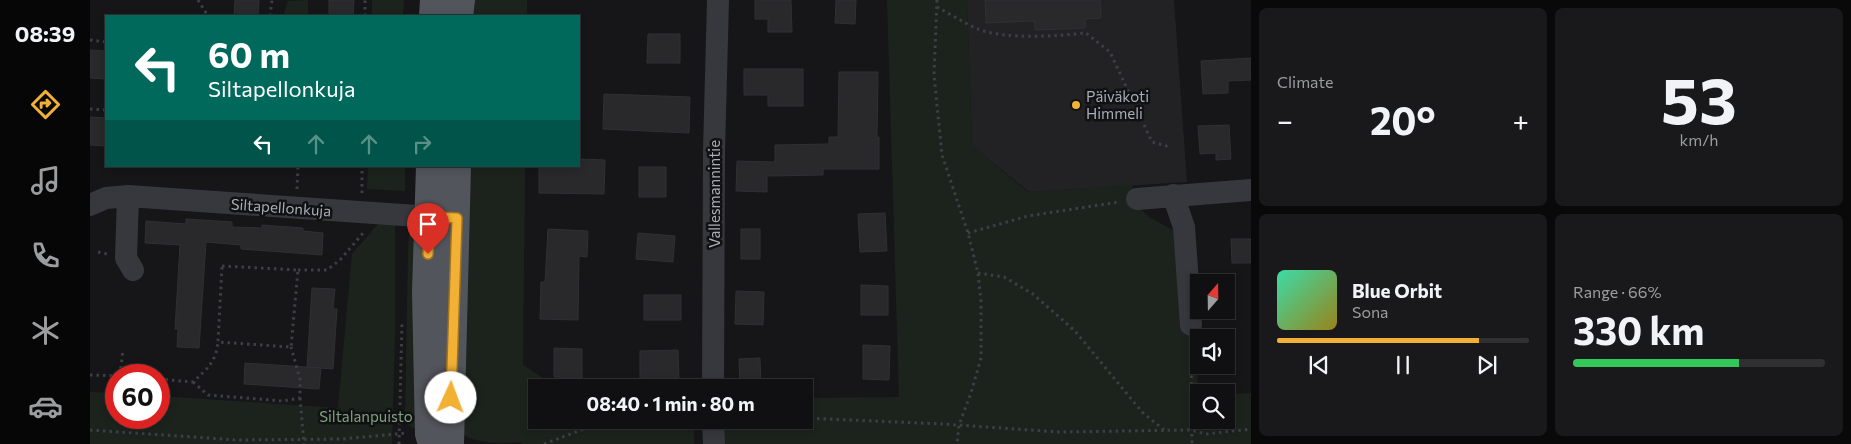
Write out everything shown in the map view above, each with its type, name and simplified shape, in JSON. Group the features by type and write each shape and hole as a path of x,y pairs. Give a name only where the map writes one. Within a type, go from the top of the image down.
{"main road":[{"path":"433,15 434,0"},
{"path":"459,15 461,0"},
{"path":"430,167 426,357 429,434 432,444"},
{"path":"450,444 457,167"}],"street":[{"name":"Vallesmannintie","path":"713,379 714,151 718,0"},
{"path":"1136,199 1251,190"},
{"path":"1173,195 1184,227 1191,325"},
{"name":"Siltapellonkuja","path":"98,202 128,196 369,208 430,217 457,218"},
{"path":"128,196 126,258 133,270"},
{"path":"713,429 714,444"}],"path":[{"path":"198,0 207,15"},
{"path":"270,15 272,0"},
{"path":"365,0 365,15"},
{"path":"937,0 934,75 940,146 968,233 978,273 981,301 981,358 959,425 957,444"},
{"path":"937,7 980,30 1014,35 1054,36 1086,33 1110,52 1152,142 1170,147"},
{"path":"90,40 105,42"},
{"path":"90,109 105,110"},
{"path":"297,197 298,167"},
{"path":"193,382 217,355 222,266 327,270 354,245 369,208 362,167"},
{"path":"968,233 1028,216 1136,199"},
{"path":"298,270 291,347 300,379 304,442"},
{"path":"978,273 1004,277 1034,294 1075,331 1142,412 1164,431"},
{"path":"399,444 402,314"},
{"path":"1191,325 1192,444"},
{"path":"218,342 291,347"},
{"path":"120,364 123,350"},
{"path":"90,375 105,375"},
{"path":"170,380 193,382 208,395 283,401 300,398"},
{"path":"813,418 1059,432 1191,430 1206,434 1251,429"},
{"path":"544,444 584,429"},
{"path":"90,430 237,440 304,442 399,433"}],"shaded area":[{"name":"Päiväkoti Himmeli","path":"967,0 1174,0 1187,182 1029,192 972,146"}],"green space":[{"path":"308,0 308,15 283,15 288,1"},
{"path":"372,0 404,0 403,15 372,15"},
{"path":"468,0 527,0 527,15 467,15"},
{"path":"887,0 967,0 972,146 1028,192 1132,185 1134,202 1149,217 1173,230 1193,232 1194,274 1190,274 1190,319 1196,319 1196,329 1190,329 1190,374 1198,374 1198,384 1190,384 1190,429 1235,429 1235,394 1251,393 1251,444 724,444 724,429 813,429 813,398 899,397"},
{"path":"368,167 405,167 405,191 367,189"},
{"path":"464,167 525,167 523,365 545,379 528,379 528,429 694,429 694,444 522,444 521,442 496,443 481,441 458,432"},
{"name":"Siltalanpuisto","path":"378,224 395,225 395,337 392,444 90,444 90,392 105,393 105,429 170,429 170,397 338,408 352,254"},
{"path":"412,229 417,235 420,427 413,428 405,423 408,251 409,233"}],"building":[{"path":"235,0 259,0 258,15 234,15"},
{"path":"329,0 354,0 353,15 329,15"},
{"path":"755,0 791,0 792,32 768,32 768,19 755,19"},
{"path":"836,0 856,0 855,24 835,23"},
{"path":"985,0 1100,0 1101,18 1085,19 1085,28 1035,30 1034,21 986,23"},
{"path":"648,34 680,34 680,63 647,63"},
{"path":"90,50 105,51 105,79 90,78"},
{"path":"1251,58 1251,80 1228,81 1228,93 1203,94 1201,61"},
{"path":"744,69 803,69 803,106 768,106 768,95 744,95"},
{"path":"839,72 878,72 877,137 879,137 879,169 823,169 823,175 767,176 767,192 736,191 737,161 775,162 775,145 829,144 829,137 838,137"},
{"path":"604,94 690,97 689,133 603,129"},
{"path":"90,117 105,118 105,146 90,145"},
{"path":"1229,125 1231,159 1216,160 1216,153 1200,154 1198,126"},
{"path":"580,159 605,160 604,194 539,193 539,167 580,167"},
{"path":"639,167 666,167 666,197 639,197"},
{"path":"885,213 887,251 860,252 858,214"},
{"path":"186,219 232,222 232,227 262,228 262,225 303,228 303,231 323,233 322,255 241,249 241,245 206,242 199,348 177,347 178,329 175,329 180,245 145,243 146,221 186,224"},
{"path":"548,229 588,231 587,257 579,256 578,320 540,319 541,282 545,282"},
{"path":"741,229 760,229 760,259 741,259"},
{"path":"638,233 675,236 673,262 636,259"},
{"path":"1231,239 1251,239 1251,263 1232,263"},
{"path":"861,285 888,286 888,315 861,315"},
{"path":"312,288 335,289 333,309 337,309 333,369 307,367"},
{"path":"736,291 764,292 763,325 735,324"},
{"path":"644,295 681,295 681,320 644,320"},
{"path":"863,345 890,346 889,380 863,379"},
{"path":"554,348 582,349 582,378 554,377"},
{"path":"678,350 679,379 640,379 640,351"},
{"path":"760,358 761,379 740,379 739,359"},
{"path":"245,363 321,368 319,389 244,384"}],"place":[{"name":"Päiväkoti Himmeli","path":"1076,105"}],"route":[{"path":"428,254 430,217 457,218 451,398"}]}
